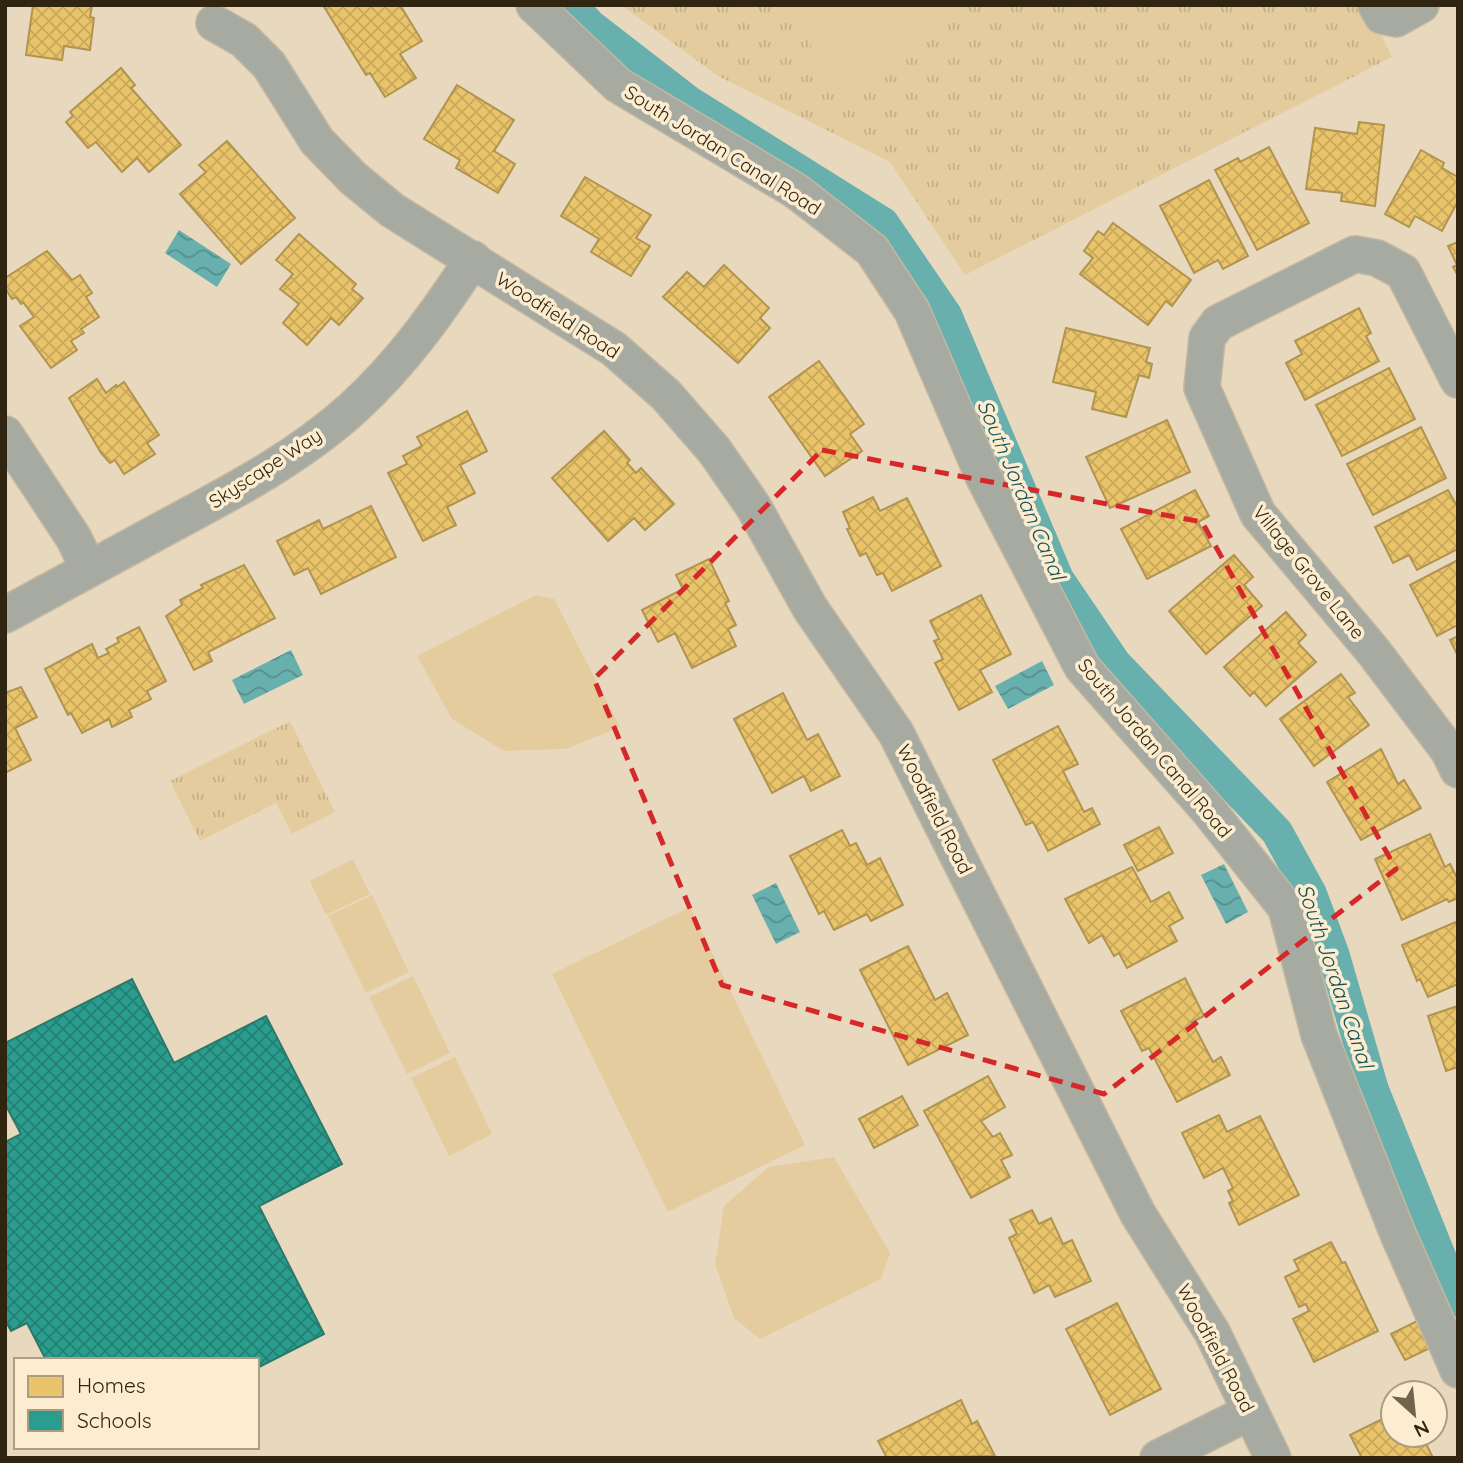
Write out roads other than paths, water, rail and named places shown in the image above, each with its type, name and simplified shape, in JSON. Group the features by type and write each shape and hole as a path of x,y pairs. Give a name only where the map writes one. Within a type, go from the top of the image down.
{"street":[{"name":"South Jordan Canal Road","path":"534,5 618,85 796,191 872,250 912,312 984,478 1082,667 1209,811 1286,908 1319,1035 1398,1234 1458,1370"},
{"path":"1376,5 1382,16 1396,19 1422,5"},
{"name":"Woodfield Road","path":"214,23 244,40 269,65 317,141 353,178 392,210 572,320 635,367 666,395 713,450 753,506 810,608 896,733 1138,1214 1163,1256 1190,1293 1273,1458"},
{"name":"Village Grove Lane","path":"1458,380 1403,272 1377,258 1355,254 1218,324 1206,338 1202,388 1258,514 1373,651 1448,750 1458,770"},
{"name":"Skyscape Way","path":"5,615 284,460 351,410 395,366 435,318 472,260"},
{"path":"5,433 73,537 89,569"},
{"path":"1158,1458 1250,1412"}],"water":[{"path":"179,230 231,264 217,287 165,253"},
{"path":"291,650 303,675 244,704 232,680"},
{"path":"1042,661 1054,685 1008,709 995,686"},
{"path":"1224,864 1248,912 1226,924 1201,875"},
{"path":"776,883 800,932 776,944 752,895"}],"waterway":[{"name":"South Jordan Canal","path":"571,5 591,26 688,101 883,223 946,315 1058,579 1115,663 1277,832 1311,894 1333,953 1373,1090 1458,1301"}]}
